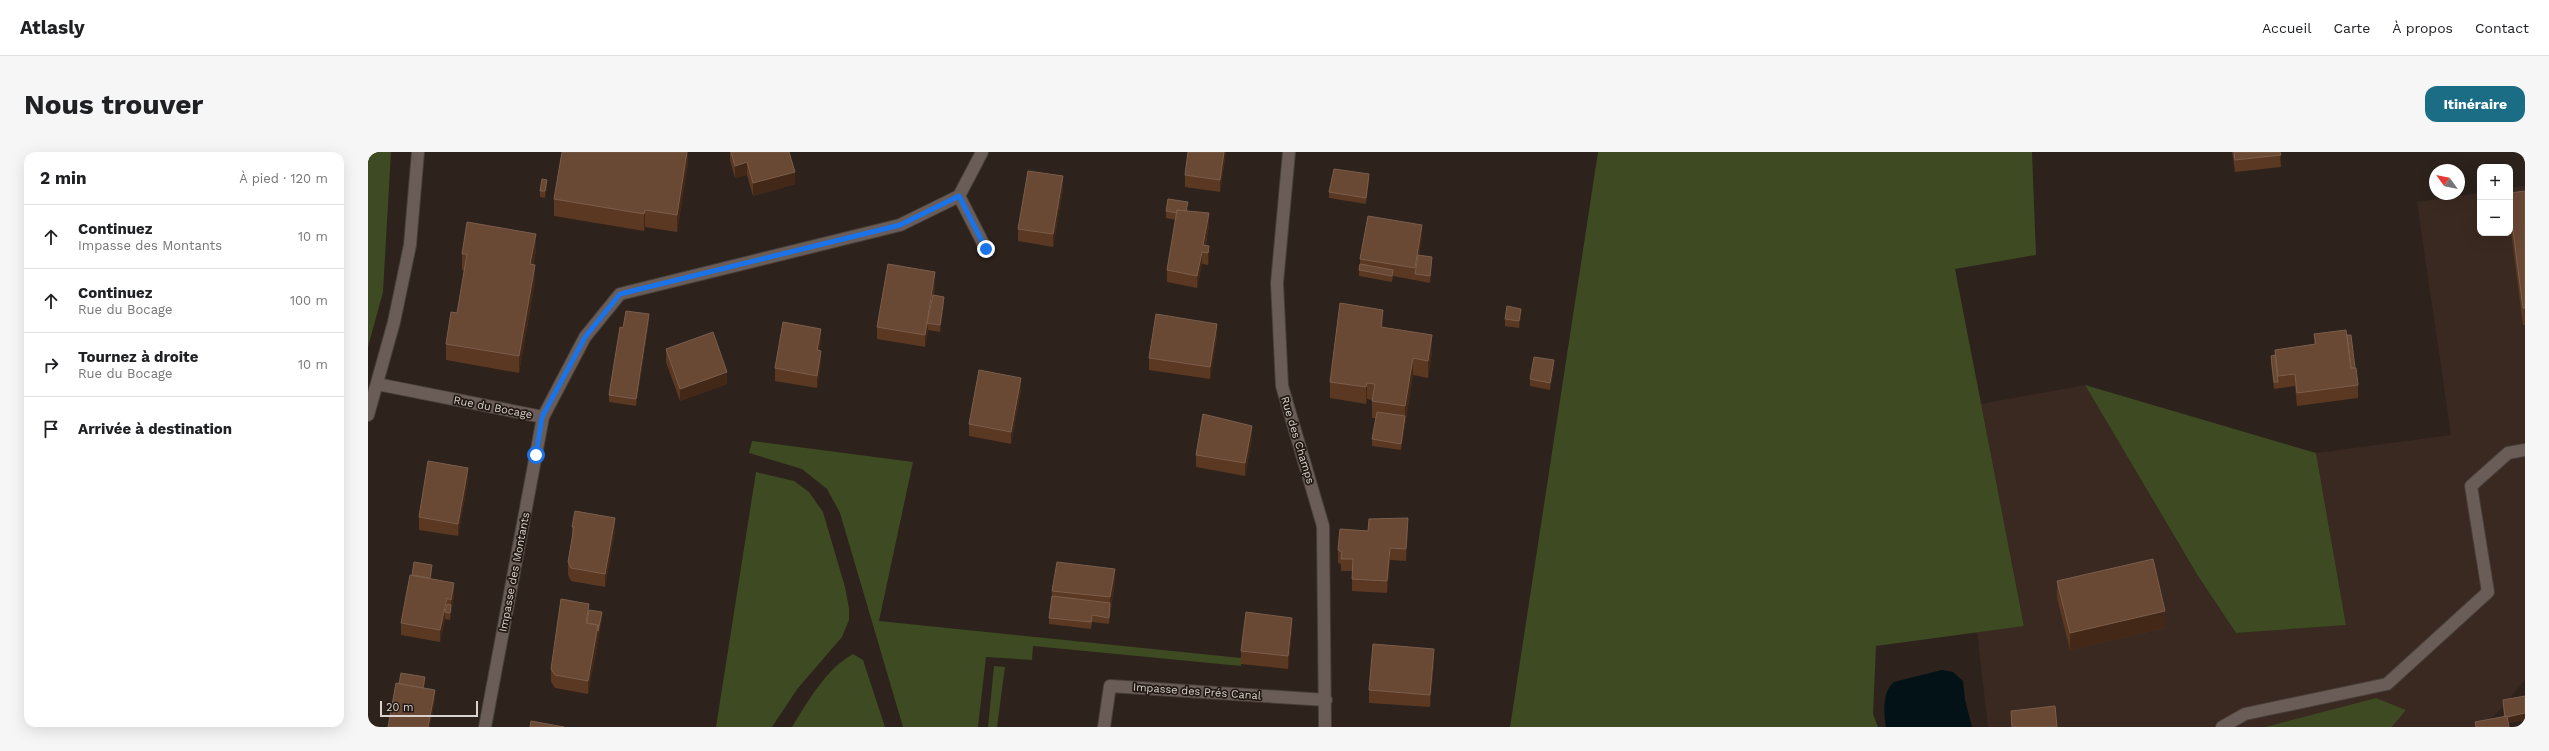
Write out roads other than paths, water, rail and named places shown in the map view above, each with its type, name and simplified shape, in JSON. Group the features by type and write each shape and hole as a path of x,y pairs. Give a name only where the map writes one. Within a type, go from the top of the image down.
{"street":[{"path":"368,415 394,322 410,245 418,152"},
{"path":"982,152 959,196 986,249"},
{"name":"Rue des Champs","path":"1289,152 1277,282 1282,386 1323,526 1326,700 1325,727"},
{"name":"Rue du Bocage","path":"377,384 542,417 585,337 620,294 696,273 900,225 959,196"},
{"name":"Impasse des Montants","path":"485,727 542,417"},
{"path":"2222,727 2245,714 2387,684 2488,592 2471,486 2508,453 2524,453"},
{"name":"Impasse des Prés Canal","path":"1104,727 1110,686 1326,700"}]}
